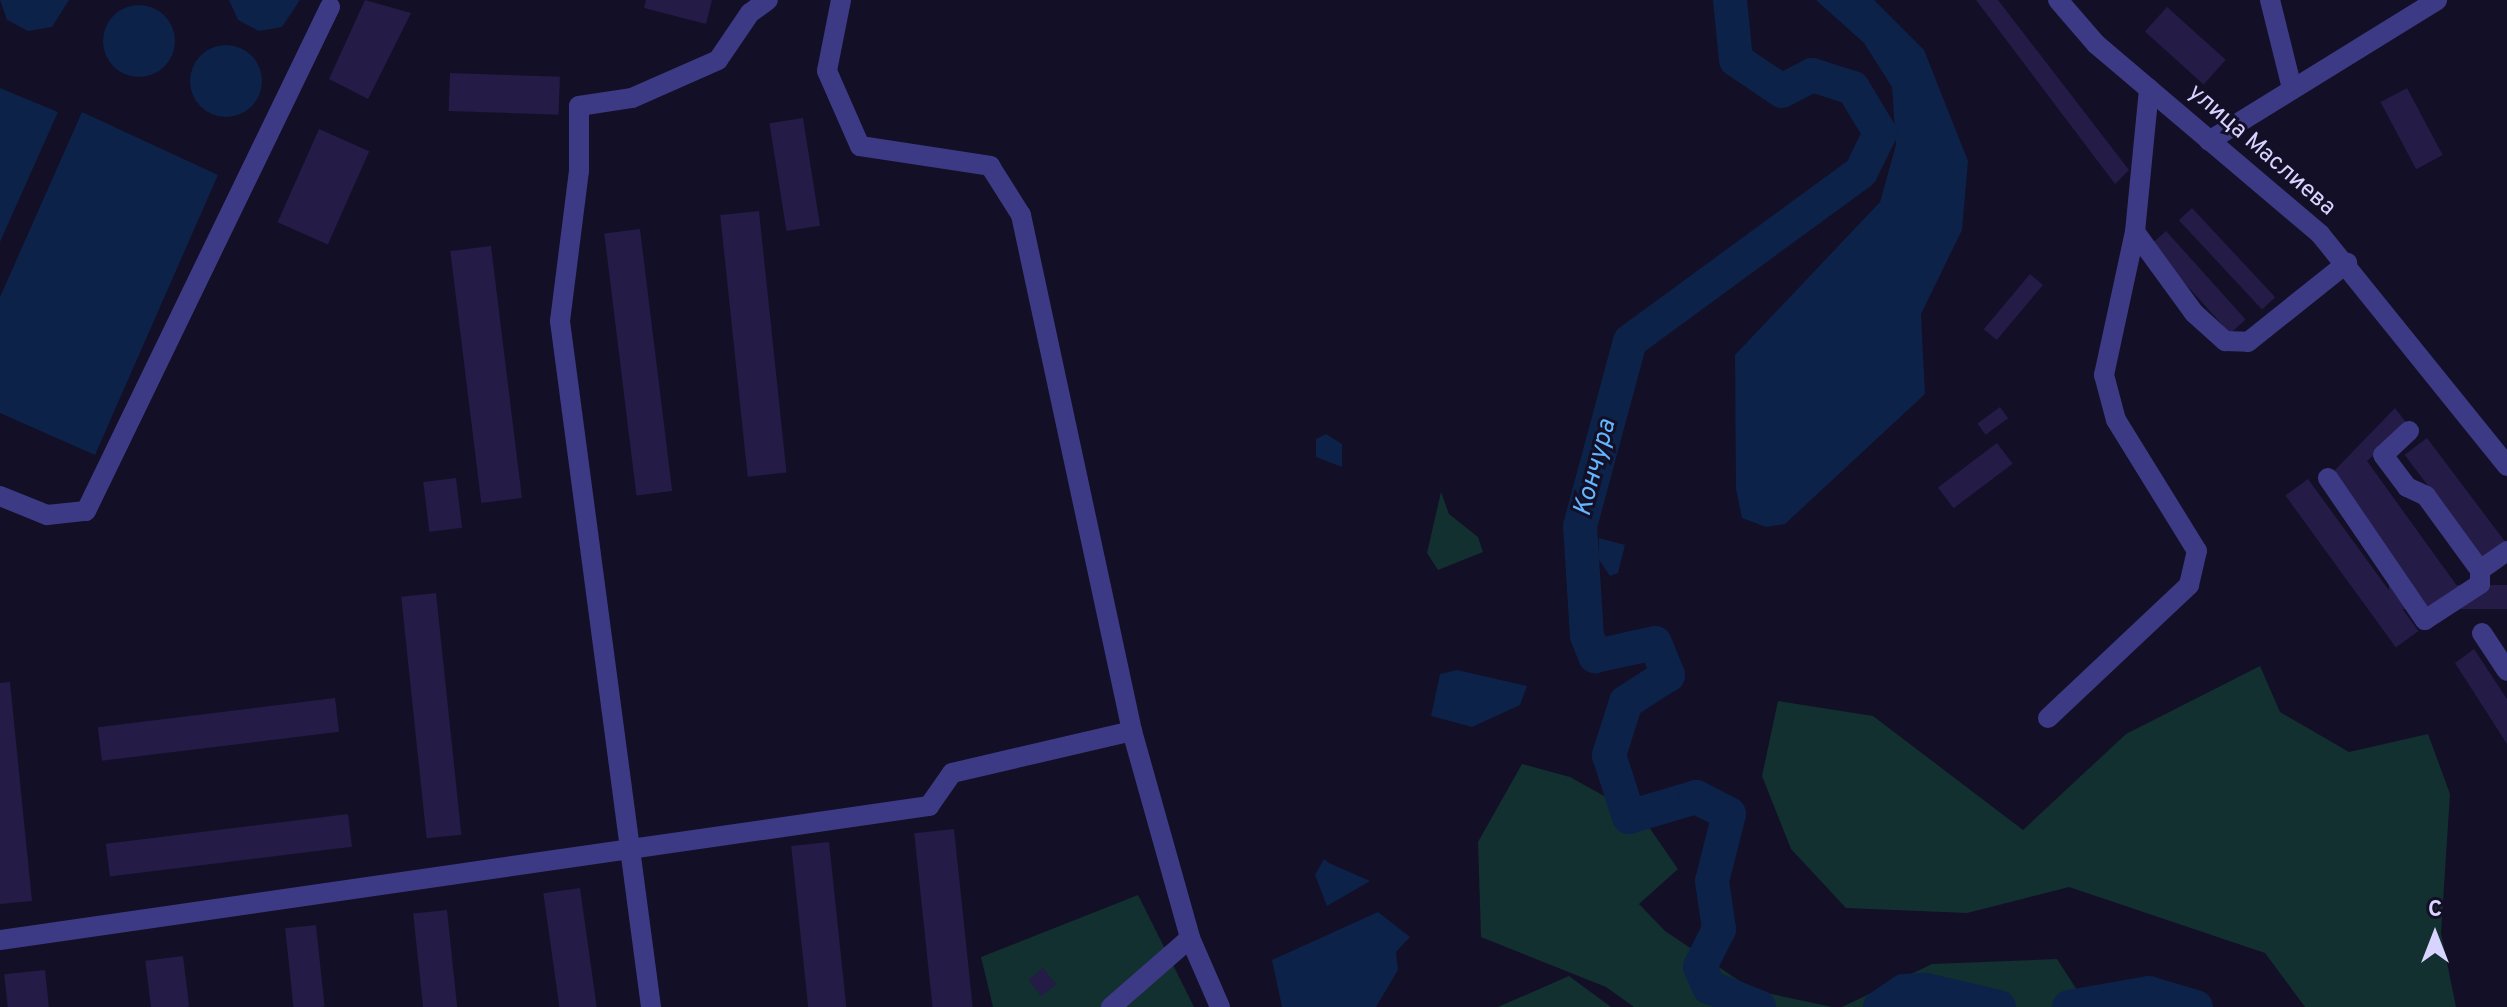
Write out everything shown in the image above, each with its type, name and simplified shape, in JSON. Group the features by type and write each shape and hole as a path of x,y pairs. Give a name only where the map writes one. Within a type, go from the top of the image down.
{"street":[{"path":"651,1007 627,850 560,321 579,171 579,106 632,98 718,60 750,13 768,0"},
{"path":"841,0 827,71 860,146 990,166 1021,215 1132,731 1190,938 1220,1007"},
{"name":"улица Маслиева","path":"2058,0 2149,89 2209,141 2276,192 2347,263 2507,466"},
{"path":"2270,0 2292,88"},
{"path":"2209,141 2437,0"},
{"path":"0,496 47,515 86,511 330,7"},
{"path":"2048,718 2189,585 2197,551 2116,420 2104,375 2135,232 2149,89"},
{"path":"2135,232 2194,313 2225,341 2248,342 2347,263"},
{"path":"2328,478 2425,620 2480,584 2480,570 2426,496 2407,487 2383,455 2409,431"},
{"path":"2480,570 2507,551"},
{"path":"2482,633 2507,671"},
{"path":"0,940 929,806 952,773 1132,731"},
{"path":"1111,1007 1190,938"}],"green space":[{"path":"1441,492 1449,514 1478,537 1483,552 1438,570 1427,553"},
{"path":"2260,666 2280,712 2349,752 2428,734 2450,794 2441,933 2456,1007 2305,1007 2265,953 2069,887 1967,913 1846,908 1791,849 1762,776 1778,701 1873,716 2023,830 2126,734"},
{"path":"1522,764 1570,777 1642,817 1678,869 1639,904 1665,931 1753,990 1832,1007 1634,1007 1606,987 1481,937 1478,842"},
{"path":"1138,895 1194,1007 993,1007 981,957"},
{"path":"2057,959 2088,1007 1842,1007 1932,964"},
{"path":"1569,976 1611,1007 1498,1007"}],"water":[{"path":"0,0 69,0 52,27 28,31 7,20"},
{"path":"229,0 300,0 282,27 259,31 238,20"},
{"path":"1816,0 1874,0 1924,50 1968,161 1962,230 1921,314 1925,394 1785,524 1766,527 1742,518 1736,489 1735,355 1880,202 1896,145 1892,87 1864,43"},
{"path":"139,5 159,11 169,21 175,41 169,61 159,71 139,77 119,71 109,61 103,41 109,21 119,11"},
{"path":"226,45 246,51 256,61 262,81 256,101 246,111 226,117 206,111 196,101 190,81 196,61 206,51"},
{"path":"0,88 58,112 0,242"},
{"path":"82,112 218,175 95,455 0,413 0,297"},
{"path":"1326,434 1342,444 1342,467 1316,457 1316,439"},
{"path":"1599,538 1625,545 1618,573 1610,576 1599,560"},
{"path":"1457,670 1527,686 1520,705 1472,727 1431,716 1440,674"},
{"path":"1324,859 1370,881 1327,906 1315,875"},
{"path":"1378,912 1410,937 1396,952 1398,970 1376,1007 1282,1007 1272,960"}],"building":[{"path":"365,0 411,13 368,99 329,79"},
{"path":"646,0 712,0 706,24 644,8"},
{"path":"1976,0 1998,0 2129,170 2115,184"},
{"path":"2167,7 2226,60 2204,84 2145,32"},
{"path":"450,73 560,77 559,115 449,111"},
{"path":"2407,88 2443,155 2416,169 2381,102"},
{"path":"803,118 820,226 786,231 769,123"},
{"path":"319,129 369,151 328,245 278,222"},
{"path":"2192,208 2275,297 2262,310 2179,220"},
{"path":"759,211 786,473 748,477 720,215"},
{"path":"640,229 672,491 636,495 604,233"},
{"path":"2166,231 2246,319 2230,333 2150,245"},
{"path":"491,246 522,498 481,503 450,251"},
{"path":"2030,274 2043,285 1997,340 1984,329"},
{"path":"2000,407 2008,418 1986,435 1977,423"},
{"path":"2395,408 2408,425 2367,461 2460,590 2427,611 2334,471"},
{"path":"2427,438 2506,543 2484,560 2405,455"},
{"path":"1997,443 2013,464 1954,508 1938,488"},
{"path":"456,478 462,528 429,532 423,482"},
{"path":"2308,479 2419,631 2396,648 2285,495"},
{"path":"2389,585 2507,585 2507,609 2389,609"},
{"path":"436,593 461,835 427,838 401,597"},
{"path":"2474,649 2507,699 2507,744 2455,663"},
{"path":"10,682 32,901 0,904 0,683"},
{"path":"335,698 339,732 102,761 98,727"},
{"path":"348,814 352,847 110,876 106,844"},
{"path":"954,829 973,1007 932,1007 914,833"},
{"path":"829,842 846,1007 808,1007 791,846"},
{"path":"580,888 597,1007 559,1007 543,893"},
{"path":"447,910 457,1007 423,1007 413,914"},
{"path":"316,925 325,1007 293,1007 285,928"},
{"path":"183,956 189,1007 151,1007 145,961"},
{"path":"1043,968 1056,984 1041,996 1028,980"},
{"path":"45,970 49,1007 8,1007 4,974"}],"waterway":[{"name":"Кончура","path":"1730,0 1736,60 1782,91 1812,75 1853,88 1880,133 1861,172 1630,341 1580,526 1587,636 1595,656 1655,643 1668,675 1626,702 1609,755 1629,817 1696,797 1729,814 1712,881 1719,929 1700,967 1709,987 1759,1007"},
{"name":"Кончура","path":"1880,1007 1904,991 1926,990 1999,1007"},
{"name":"Кончура","path":"2069,1007 2149,993 2196,1007"}]}
